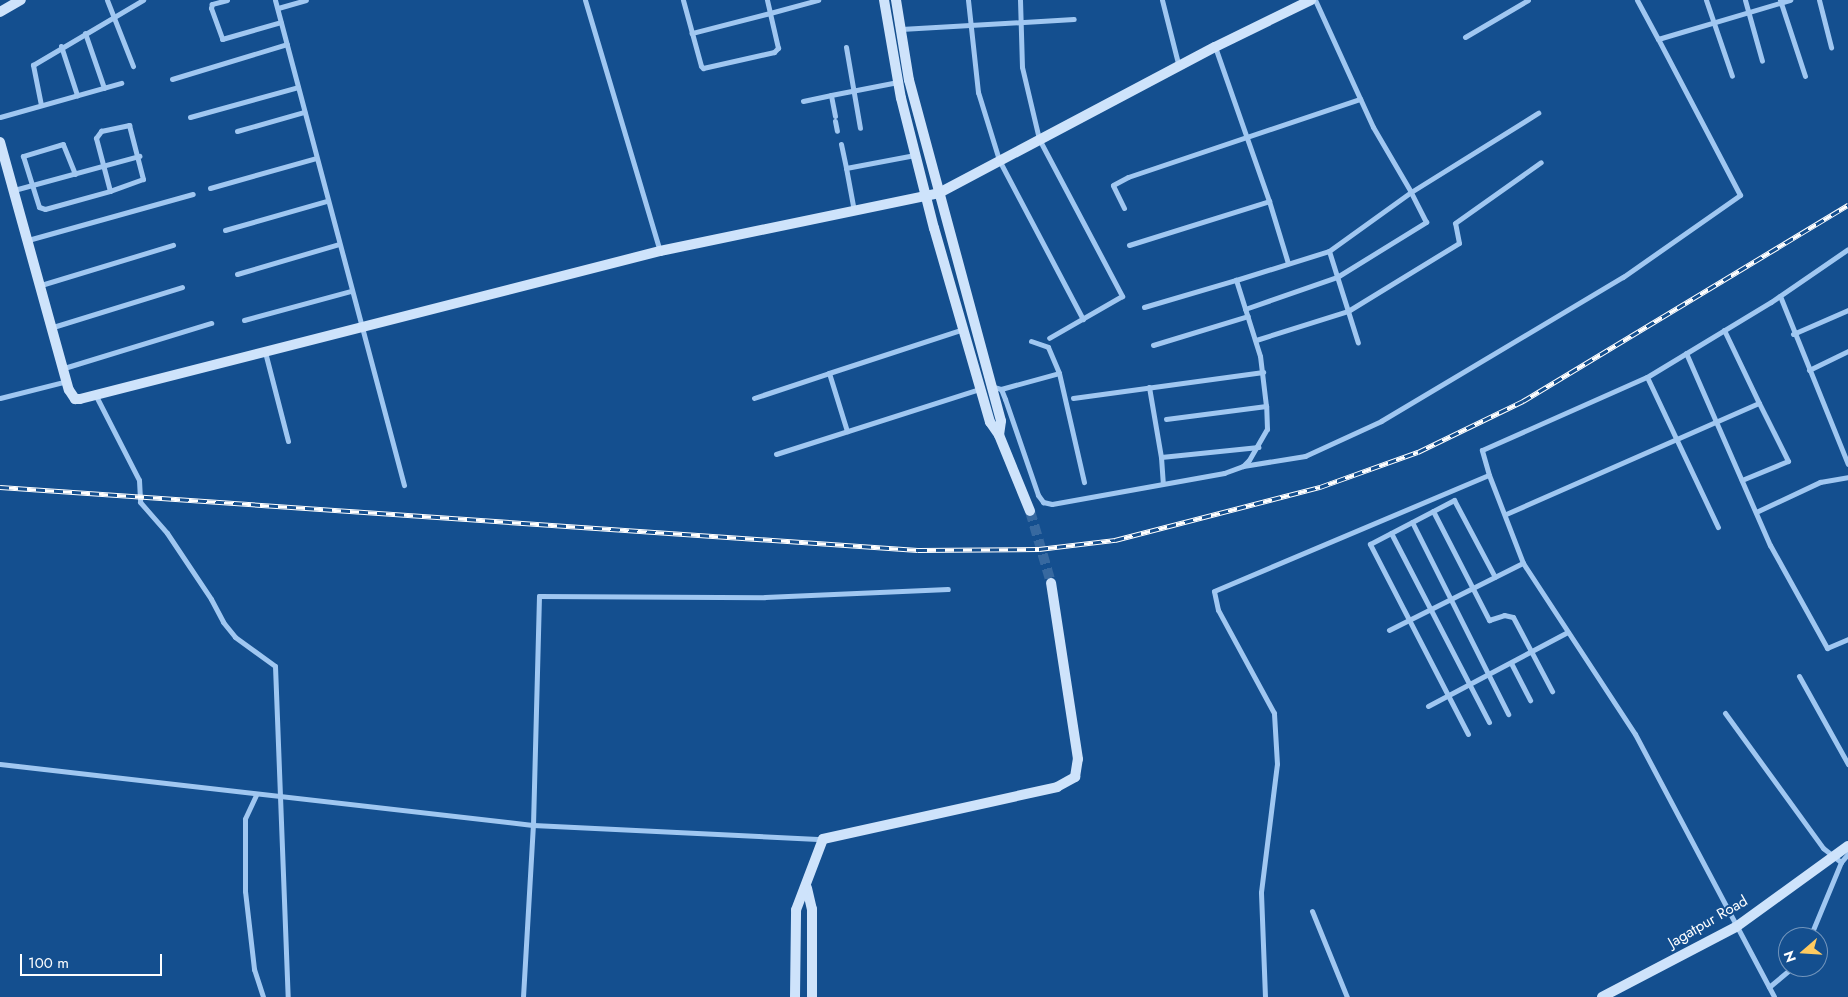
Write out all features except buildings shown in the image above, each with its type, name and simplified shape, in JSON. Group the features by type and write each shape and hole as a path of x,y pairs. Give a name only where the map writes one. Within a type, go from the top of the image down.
{"street":[{"path":"0,12 10,3 21,0"},
{"path":"107,0 115,15 133,66"},
{"path":"41,105 33,65 61,46 143,0"},
{"path":"227,0 212,4 211,8 222,39 281,22"},
{"path":"276,0 360,326 404,485"},
{"path":"278,8 306,0"},
{"path":"585,0 660,251"},
{"path":"683,0 703,68 774,52 778,48 767,0"},
{"path":"692,33 818,0"},
{"path":"884,0 898,82 926,198 964,329 985,387 1001,421 999,435 1030,511"},
{"path":"896,0 908,80 939,194 985,387"},
{"path":"968,0 969,26 978,92 999,160 1083,319"},
{"path":"1020,0 1022,67 1040,139 1122,296 1049,338"},
{"path":"1162,0 1179,67"},
{"path":"0,142 52,327 75,399 96,396 360,326 660,251 854,213 939,194 999,160 1215,47 1313,0 1360,99 1412,192 1426,222 1337,277 1245,309"},
{"path":"1465,37 1528,0"},
{"path":"1001,389 1043,502 1062,504 1163,483 1224,473 1243,466 1305,456 1381,421 1623,277 1740,194 1637,0"},
{"path":"1706,0 1732,76"},
{"path":"1745,0 1762,61"},
{"path":"1658,39 1790,0"},
{"path":"1819,0 1831,47"},
{"path":"1780,2 1805,76"},
{"path":"900,29 1074,19"},
{"path":"85,33 104,88"},
{"path":"172,80 287,44"},
{"path":"61,46 77,95"},
{"path":"846,47 860,128"},
{"path":"1215,47 1269,201 1288,264"},
{"path":"803,101 898,82"},
{"path":"0,117 121,83"},
{"path":"190,117 298,86"},
{"path":"831,95 837,131"},
{"path":"1124,208 1113,185 1128,177 1360,99"},
{"path":"237,130 304,112"},
{"path":"1144,307 1329,251 1412,192 1538,114"},
{"path":"75,174 67,147 59,144 23,156 36,204 45,209 110,191 143,179 139,156 129,125 101,131 96,138 110,191"},
{"path":"841,144 854,213"},
{"path":"846,168 916,155"},
{"path":"14,190 139,156"},
{"path":"210,188 316,158"},
{"path":"1256,340 1348,311 1459,243 1455,223 1541,162"},
{"path":"28,240 193,194"},
{"path":"225,230 328,201"},
{"path":"1129,245 1269,201"},
{"path":"41,285 173,244"},
{"path":"237,274 339,244"},
{"path":"1774,997 1635,734 1523,563 1506,514 1489,475 1482,450 1647,377 1780,296 1848,249"},
{"path":"1329,251 1358,342"},
{"path":"1236,280 1256,340 1263,372 1267,429 1258,447 1243,466"},
{"path":"52,327 182,287"},
{"path":"244,320 351,291"},
{"path":"1780,296 1848,464"},
{"path":"1794,334 1848,310"},
{"path":"1153,345 1248,316"},
{"path":"64,368 211,323"},
{"path":"754,398 964,329"},
{"path":"1724,330 1788,461 1742,480"},
{"path":"1031,341 1048,347 1059,373 1084,482"},
{"path":"1809,370 1848,351"},
{"path":"265,352 288,441"},
{"path":"1686,353 1770,545 1827,648 1848,639"},
{"path":"1073,398 1263,372"},
{"path":"829,373 847,432"},
{"path":"776,454 985,387 1001,389 1059,373"},
{"path":"1647,377 1718,527"},
{"path":"0,398 68,380"},
{"path":"1150,387 1163,483"},
{"path":"96,396 139,480 140,502 167,533 211,599 223,622 235,637 275,666 288,997"},
{"path":"1506,514 1759,403"},
{"path":"1166,419 1266,406"},
{"path":"1160,457 1258,447"},
{"path":"1265,997 1261,892 1277,764 1274,713 1218,610 1214,591 1489,475"},
{"path":"1756,512 1820,482 1848,478"},
{"path":"1468,734 1370,544 1454,500 1494,577"},
{"path":"1433,511 1489,620 1504,615 1513,616 1552,691"},
{"path":"1412,522 1508,714"},
{"path":"1391,533 1489,722"},
{"path":"1389,630 1523,563"},
{"path":"0,764 281,798 533,825 823,839 1057,787 1075,777 1078,759 1051,583"},
{"path":"523,997 533,825 539,596 765,597 948,589"},
{"path":"1428,706 1568,632"},
{"path":"1510,662 1530,700"},
{"path":"1799,676 1848,764"},
{"path":"1725,713 1823,848 1838,859"},
{"path":"256,794 245,819 244,891 254,969 263,997"},
{"path":"806,888 812,908 812,994 795,994 796,910 806,888 823,839"},
{"name":"Jagatpur Road","path":"1814,927 1838,859 1848,846"},
{"name":"Jagatpur Road","path":"1602,997 1736,927 1848,854"},
{"path":"1312,911 1347,997"},
{"path":"1769,987 1782,977"}],"tunnel":[{"path":"1030,511 1051,583"}],"railway":[{"path":"0,487 918,550 1039,549 1115,540 1320,487 1418,452 1523,401 1848,205"}]}
